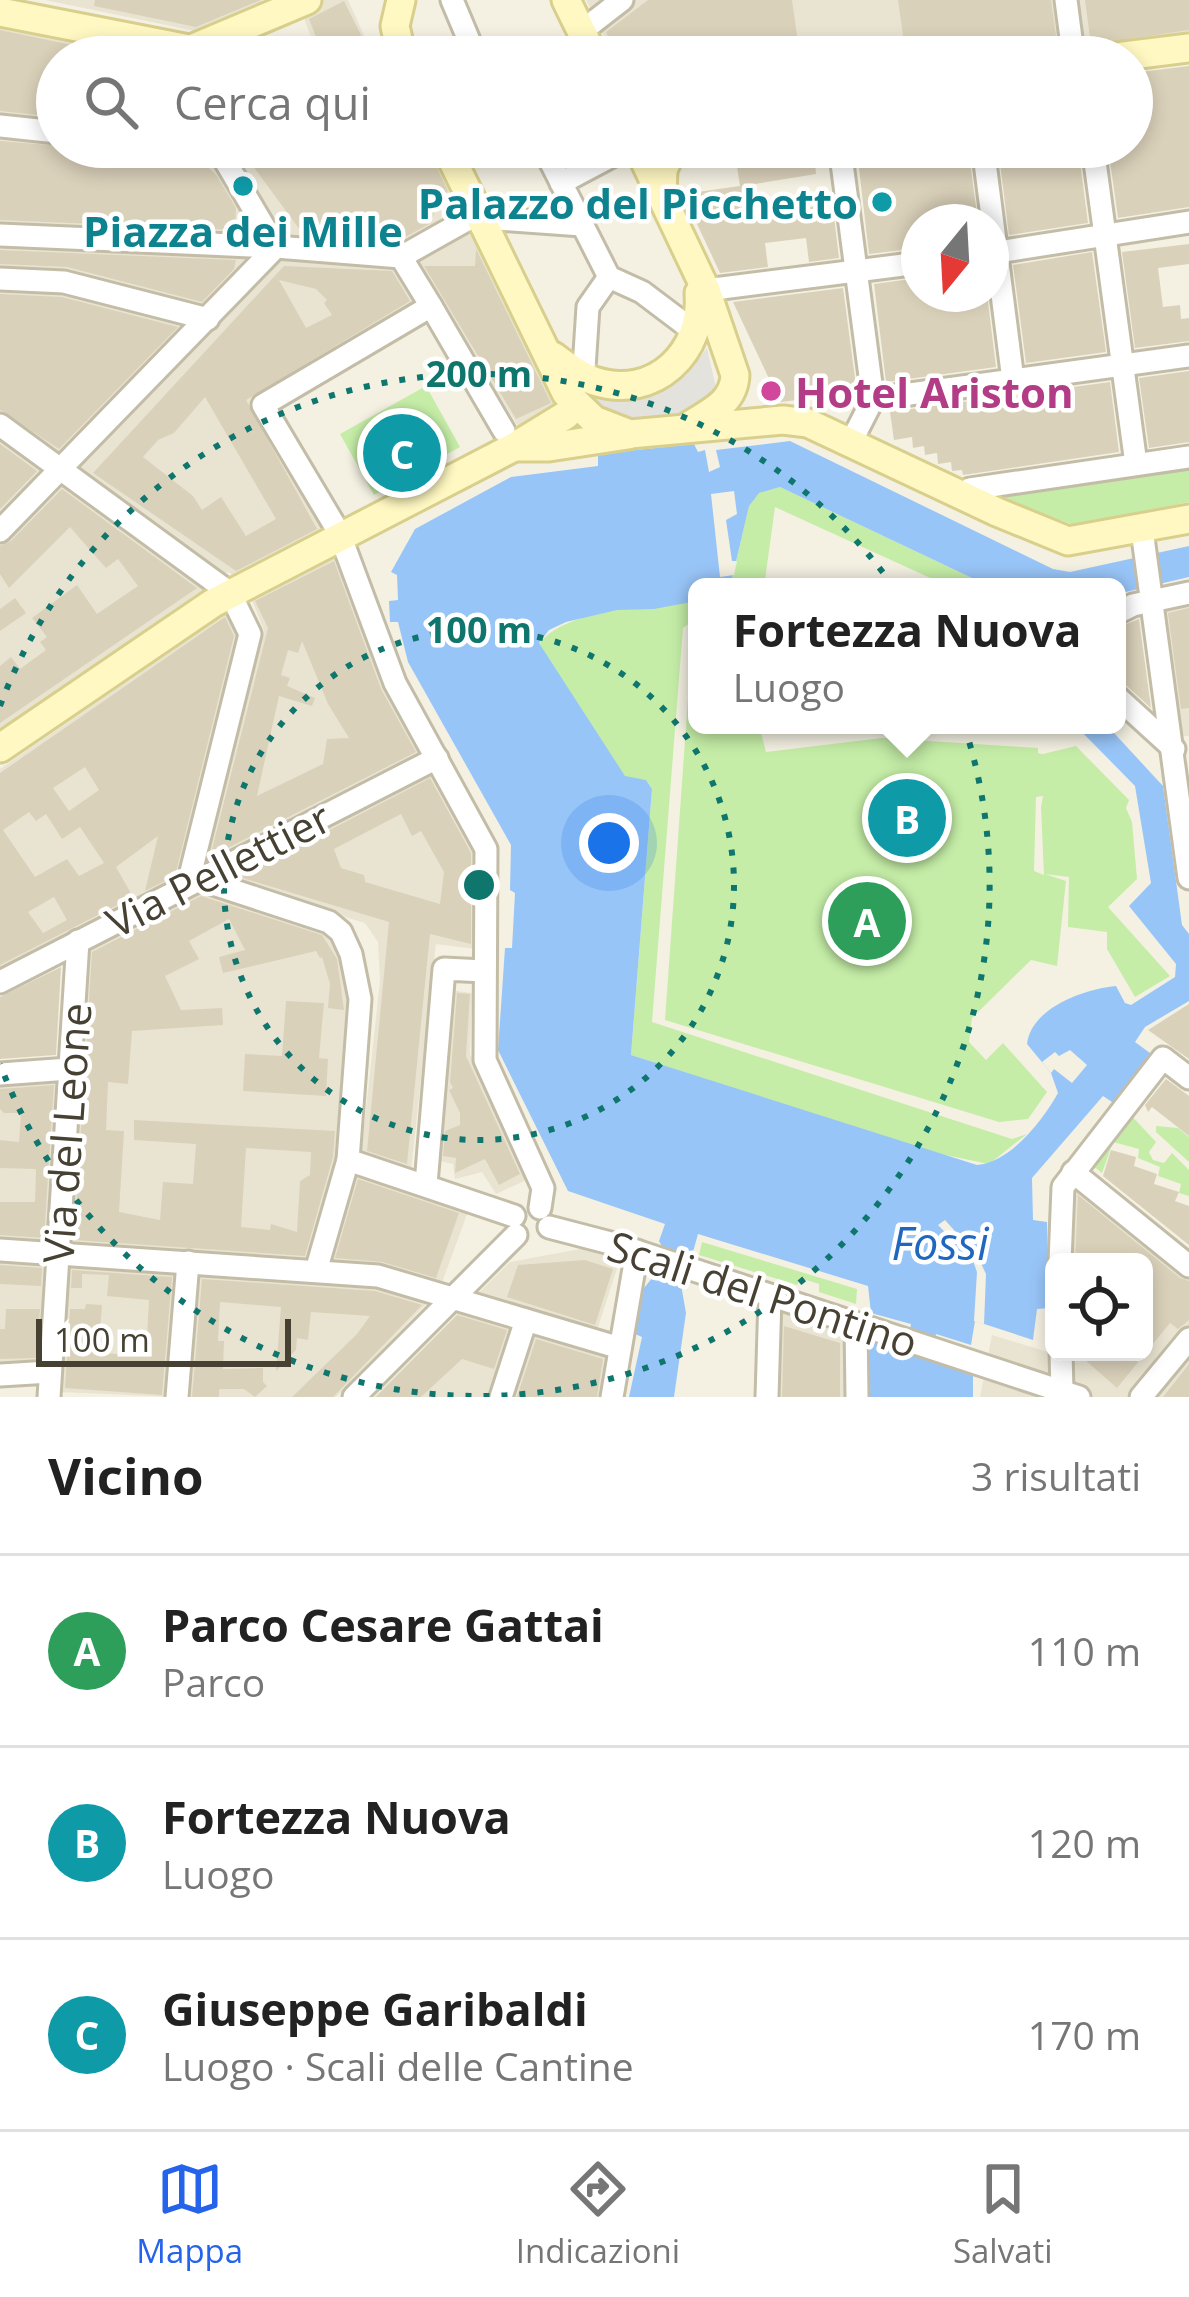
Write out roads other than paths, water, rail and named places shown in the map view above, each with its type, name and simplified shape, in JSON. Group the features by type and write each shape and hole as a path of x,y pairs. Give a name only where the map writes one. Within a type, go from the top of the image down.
{"street":[{"path":"235,36 276,6 307,0"},
{"path":"397,36 401,0"},
{"path":"452,0 467,36"},
{"path":"566,0 578,36"},
{"path":"593,36 622,0"},
{"path":"1066,0 1070,36"},
{"path":"0,12 121,36"},
{"path":"1153,52 1189,48"},
{"path":"0,127 36,130"},
{"path":"231,168 276,248"},
{"path":"459,168 489,216 575,405 594,420 630,434"},
{"path":"554,168 609,277 641,292 687,326"},
{"path":"561,183 591,168"},
{"path":"643,168 699,275 735,383 722,405 684,429"},
{"path":"662,200 664,168"},
{"path":"844,168 873,399 851,442"},
{"path":"985,168 988,204"},
{"path":"1096,168 1136,464"},
{"path":"0,236 401,257 489,216 582,225"},
{"path":"1009,249 1189,222"},
{"path":"0,531 276,248"},
{"path":"401,257 509,439 549,447 630,434 793,420 1068,541 1144,540 1189,519"},
{"path":"699,275 856,273 901,266"},
{"path":"550,353 595,382 625,385 653,377 680,358 697,333 699,275"},
{"path":"584,368 588,307 609,277"},
{"path":"0,279 64,283 208,319"},
{"path":"348,1160 426,1184 515,1225 536,1242 544,1238 543,1188 485,1060 486,849 395,683 338,530 263,406 431,306"},
{"path":"1002,312 1013,380"},
{"path":"873,399 1189,356"},
{"path":"0,748 230,593 509,439 566,416 575,405"},
{"path":"0,425 230,593 250,634 193,881 323,919 347,943 356,967 360,999 348,1160 316,1271"},
{"path":"966,497 970,489 1189,457"},
{"path":"1144,540 1181,748 1189,878"},
{"path":"1126,608 1152,594 1189,592"},
{"path":"1126,704 1181,748"},
{"name":"Via Pellettier","path":"0,982 436,758"},
{"name":"Via del Leone","path":"49,1397 78,941"},
{"path":"426,1184 444,969 484,970"},
{"path":"1060,1253 1063,1186 1073,1172 1163,1058 1189,1078"},
{"path":"0,1074 69,1069"},
{"path":"1073,1172 1189,1266"},
{"path":"354,1397 452,1298 515,1225 521,1208 544,1218"},
{"name":"Scali del Pontino","path":"544,1218 1070,1396"},
{"path":"0,1250 378,1276 620,1348"},
{"path":"612,1397 620,1348 648,1255"},
{"path":"177,1397 188,1262"},
{"path":"767,1397 770,1296"},
{"path":"501,1397 526,1320"},
{"path":"857,1397 859,1325"},
{"path":"1141,1397 1189,1339"},
{"path":"1062,1361 1070,1396"},
{"path":"0,1375 50,1372"}],"water":[{"name":"Fossi","path":"790,441 1053,569 1070,572 1189,546 1189,577 1126,592 1126,578 972,578 780,487 759,493 749,506 732,578 688,578 688,603 617,610 566,622 549,630 539,643 625,776 646,780 652,789 631,1055 977,1165 1013,1148 1058,1093 1051,1073 1027,1044 1038,1020 1075,996 1103,988 1116,986 1131,1005 1175,977 1176,964 1129,906 1151,883 1135,786 1084,734 1115,734 1163,786 1182,925 1189,934 1189,1001 1145,1027 1135,1042 1154,1056 1115,1104 1103,1096 1032,1178 1033,1220 1047,1222 1047,1253 1045,1308 1037,1309 1033,1340 975,1321 971,1345 936,1334 932,1361 973,1374 973,1397 865,1397 865,1340 906,1352 911,1324 871,1313 868,1286 698,1234 680,1279 686,1313 674,1397 629,1397 642,1337 635,1334 644,1288 657,1272 665,1224 568,1191 498,1050 505,948 512,948 511,845 408,662 398,622 390,622 389,601 398,600 397,575 391,572 415,529 511,477 598,466 598,454 694,444 698,452 705,450 709,472 720,467 716,450"}],"place":[{"name":"Piazza dei Mille","path":"243,186"},
{"name":"Palazzo del Picchetto","path":"882,202"},
{"name":"Hotel Ariston","path":"771,391"},
{"name":"Giuseppe Garibaldi","path":"402,453"},
{"name":"Fortezza Nuova","path":"907,818"},
{"name":"Parco Cesare Gattai","path":"867,921"}]}
